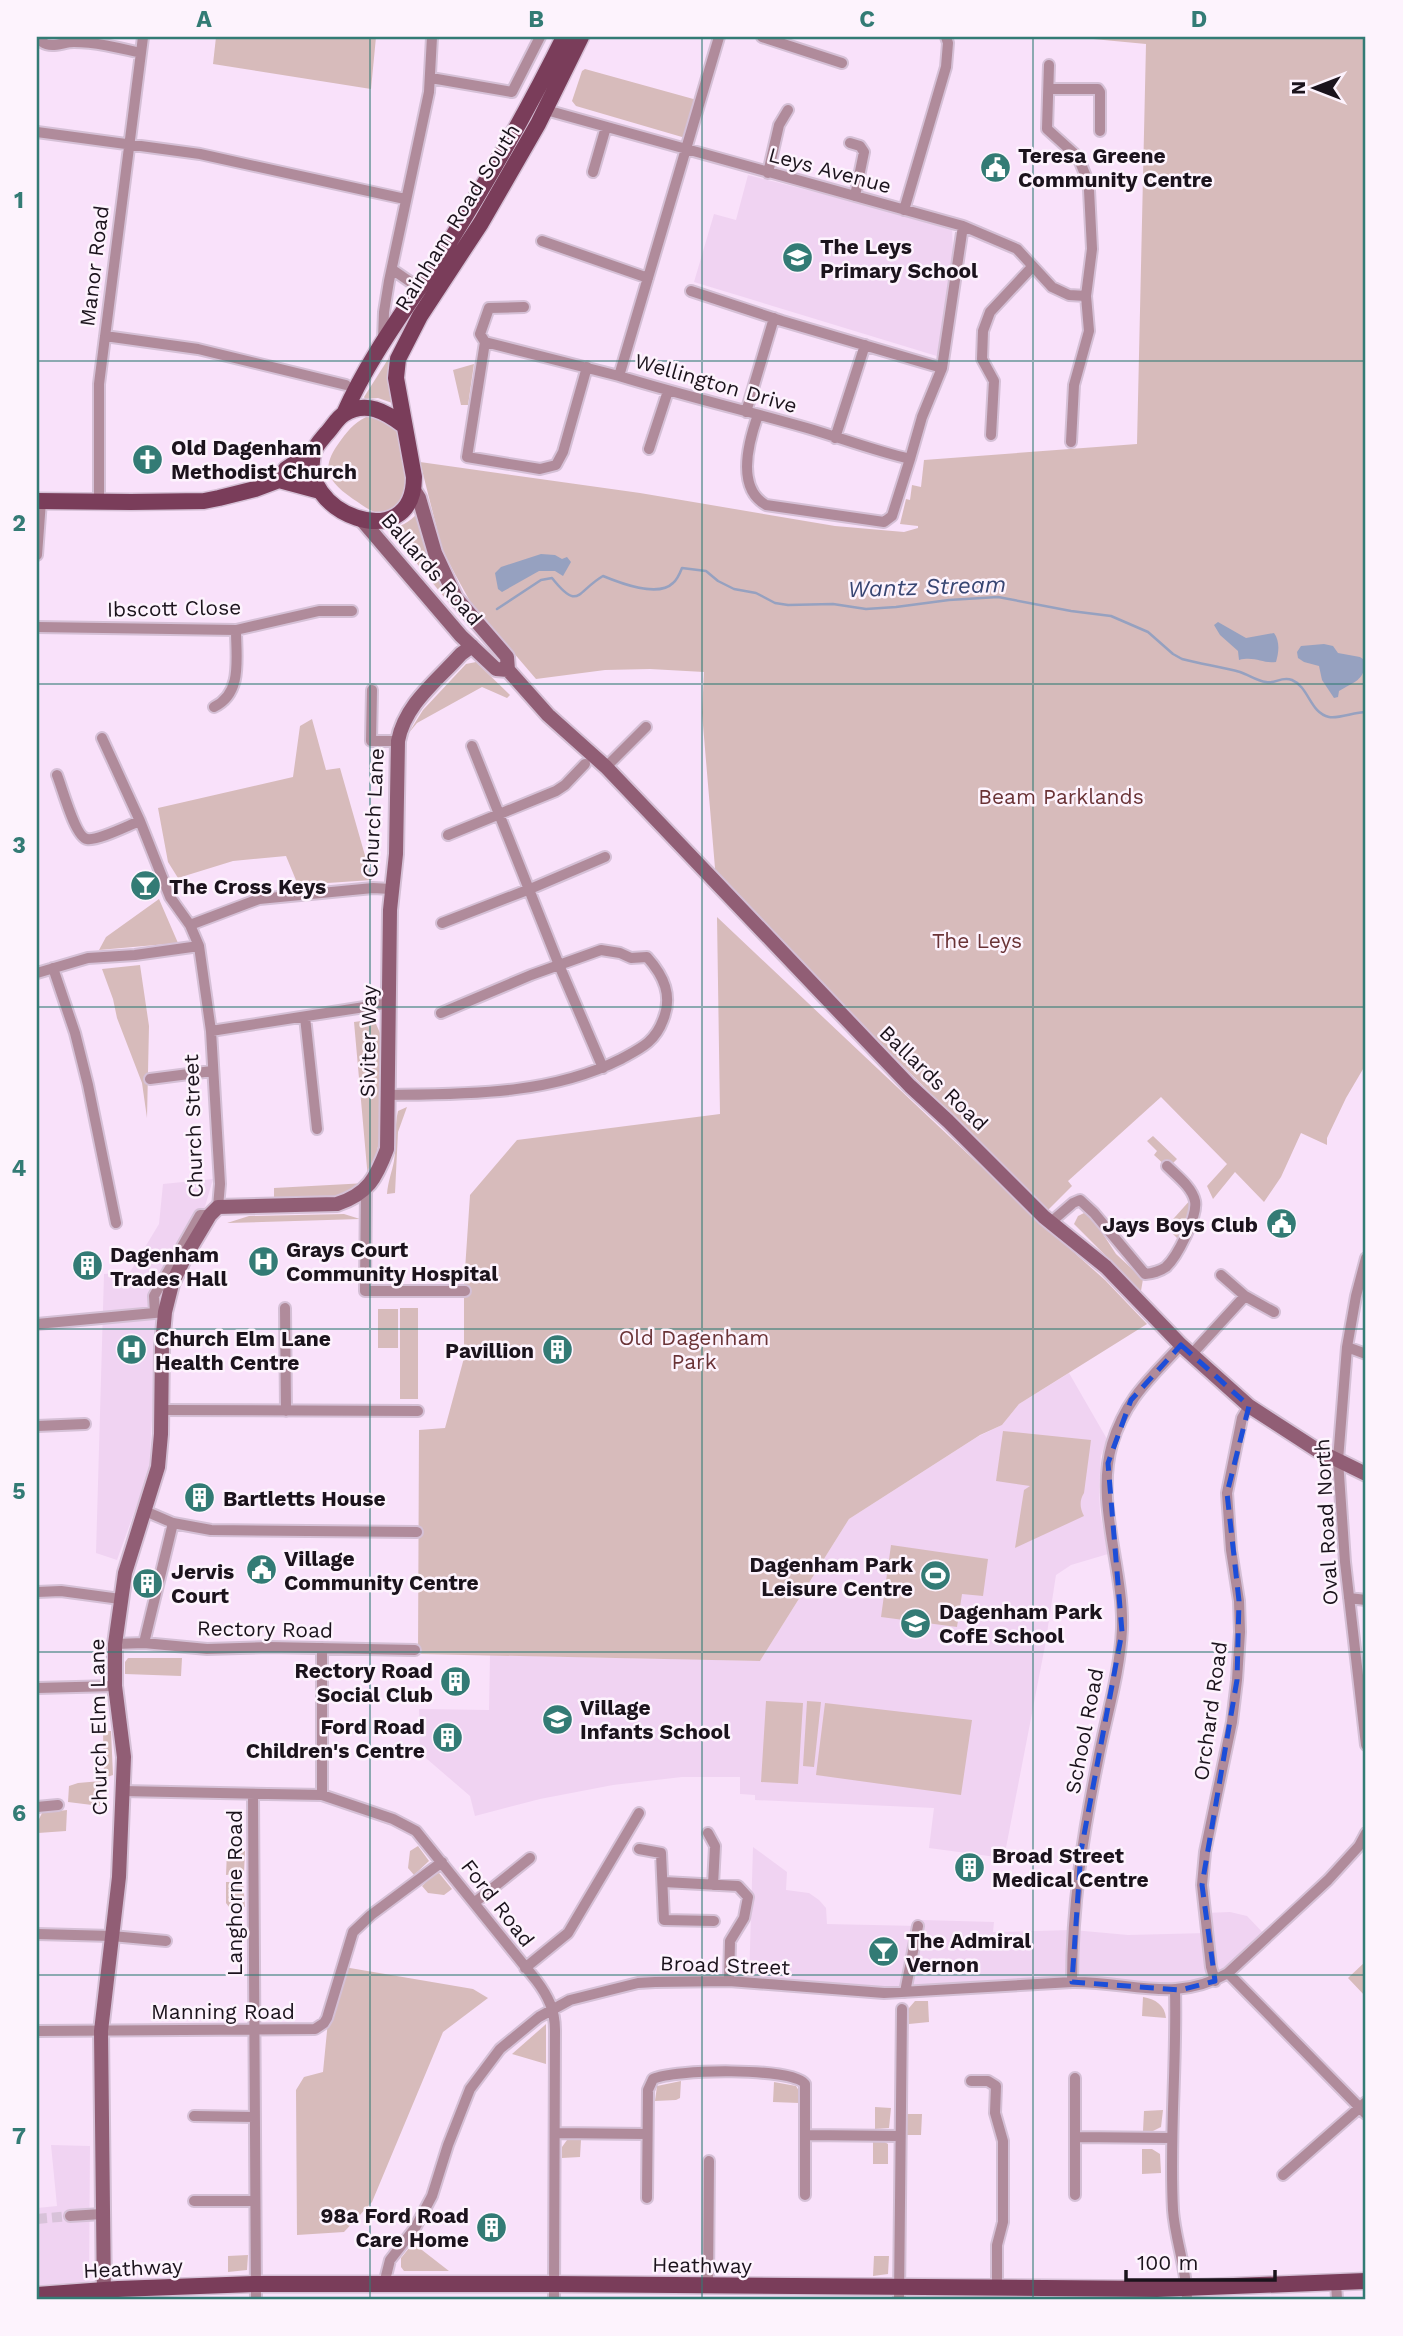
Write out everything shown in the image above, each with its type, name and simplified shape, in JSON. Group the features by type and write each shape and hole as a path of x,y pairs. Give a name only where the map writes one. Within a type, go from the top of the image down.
{"main road":[{"name":"Rainham Road South","path":"538,107 564,37"},
{"name":"Rainham Road South","path":"344,414 383,343 425,293 581,37"},
{"name":"Rainham Road South","path":"403,425 396,378 398,359 425,293"},
{"path":"279,480 286,469 314,450 344,414 370,408 380,410 403,425 412,464 414,490 394,519 377,523 351,517 320,491 314,477 314,450"},
{"path":"39,501 204,501 255,489 279,480 320,491"},
{"name":"Heathway","path":"37,2295 255,2292 384,2284 554,2292 708,2287 899,2293 997,2289 1187,2294 1366,2281"}],"street":[{"name":"Manor Road","path":"99,502 99,384 128,144 144,37"},
{"path":"383,343 384,312 431,78 432,37"},
{"path":"431,78 512,92 540,37"},
{"name":"Wellington Drive","path":"719,37 619,376 910,460"},
{"path":"762,37 842,63"},
{"path":"904,210 946,66 946,37"},
{"path":"42,42 55,45 76,42 141,53"},
{"path":"1049,65 1047,129 1078,157 1087,179 1092,249 1086,296 1089,331 1074,385 1071,442"},
{"path":"1049,89 1098,89 1100,131"},
{"name":"Leys Avenue","path":"538,107 963,226 1017,249 1052,287 1069,295 1086,296"},
{"path":"768,173 779,125 788,110"},
{"path":"593,172 606,127"},
{"path":"37,132 200,153 405,199"},
{"path":"850,143 860,146 864,152 855,196"},
{"path":"758,415 752,433 747,480 757,500 766,505 884,522 892,516 922,417 942,368 963,226"},
{"path":"542,241 648,278"},
{"path":"991,435 994,382 982,359 983,331 990,312 1031,267"},
{"path":"393,270 425,293"},
{"path":"691,290 774,318 942,368"},
{"path":"524,307 489,308 480,334 485,342 467,457 540,469 556,465 563,452 587,367"},
{"path":"746,412 774,318"},
{"path":"105,336 198,349 346,385"},
{"path":"485,342 619,376"},
{"path":"835,438 865,345"},
{"path":"649,449 668,391"},
{"name":"Ballards Road","path":"414,490 419,498 428,534 443,574 456,598 507,657 508,670 548,715 606,767 856,1032 1051,1223 1106,1267 1186,1350 1249,1406 1304,1443 1366,1474"},
{"path":"37,555 39,501"},
{"name":"Ballards Road","path":"361,519 471,646 496,669 508,670"},
{"name":"Ibscott Close","path":"37,627 236,630 319,611 352,611"},
{"name":"Ballards Road","path":"471,617 474,632 471,646"},
{"path":"214,707 234,689 236,630"},
{"name":"Church Lane","path":"190,925 259,899 373,888 391,889 396,854 398,741 401,726 408,712 471,646"},
{"path":"372,690 371,741 398,741"},
{"path":"606,767 646,727"},
{"name":"Church Street","path":"102,738 140,821 170,897 190,925 199,946 211,1031 220,1184 214,1211 172,1284 160,1313"},
{"path":"472,746 603,1068"},
{"path":"448,835 556,791 585,764"},
{"path":"57,775 77,830 84,838 89,840 140,821"},
{"path":"442,923 530,890 605,857"},
{"name":"Siviter Way","path":"391,889 387,1149 379,1170 366,1189 365,1291 465,1291"},
{"path":"37,973 88,958 199,946"},
{"path":"389,1095 450,1094 525,1088 585,1075 647,1046 659,1032 668,1008 666,987 658,970 647,957 631,958 601,950 531,975 441,1013"},
{"path":"53,968 75,1033 88,1085 116,1223"},
{"path":"211,1031 390,1003"},
{"path":"305,1017 317,1129"},
{"path":"149,1079 212,1071"},
{"path":"1051,1223 1080,1200 1103,1223 1145,1274 1156,1273 1167,1266 1181,1245 1194,1216 1196,1203 1190,1190 1167,1166"},
{"path":"214,1211 337,1204 355,1198 366,1189"},
{"name":"Oval Road North","path":"1366,1258 1347,1347 1338,1460 1349,1598 1366,1744"},
{"path":"1221,1275 1245,1296 1274,1312"},
{"name":"School Road","path":"1072,1982 1073,1930 1081,1851 1122,1632 1119,1573 1109,1513 1108,1463 1112,1443 1130,1400 1245,1296"},
{"path":"285,1308 286,1410"},
{"path":"37,1324 160,1313"},
{"name":"Church Elm Lane","path":"105,2296 101,2031 119,1877 124,1757 115,1686 115,1644 120,1599 131,1550 158,1467 162,1434 160,1313"},
{"path":"1347,1347 1366,1354"},
{"name":"Orchard Road","path":"1215,1981 1202,1885 1205,1852 1232,1722 1237,1680 1240,1632 1227,1493 1242,1418 1249,1406"},
{"path":"161,1410 418,1411"},
{"path":"37,1426 85,1424"},
{"path":"145,1511 173,1523 211,1530 417,1532"},
{"path":"144,1643 173,1523"},
{"path":"37,1592 61,1591 120,1599"},
{"path":"1349,1598 1366,1600"},
{"name":"Rectory Road","path":"115,1644 144,1643 207,1649 415,1650"},
{"path":"322,1648 322,1795"},
{"path":"37,1688 115,1686"},
{"name":"Ford Road","path":"122,1791 322,1795 393,1819 416,1831 549,1998 553,2009 554,2292"},
{"name":"Langhorne Road","path":"253,1794 255,2292"},
{"path":"37,1807 58,1805"},
{"path":"525,1968 568,1933 639,1813"},
{"path":"708,1833 715,1846 713,1885"},
{"name":"Broad Street","path":"384,2284 390,2260 420,2220 432,2196 447,2145 470,2089 500,2049 553,2009 570,2000 638,1983 729,1981 884,1993 1072,1982 1175,1990 1215,1981 1228,1973 1363,1849 1366,1833"},
{"path":"639,1849 661,1853 664,1920 714,1921"},
{"path":"474,1903 530,1858"},
{"name":"Manning Road","path":"37,2031 315,2029 324,2023 353,1932 371,1915 442,1862"},
{"path":"664,1882 738,1886 748,1897 744,1918 730,1941 729,1981"},
{"path":"905,1992 918,1926"},
{"path":"37,1934 166,1941"},
{"path":"1228,1973 1364,2108 1283,2175"},
{"path":"1175,1990 1173,2212 1187,2294"},
{"path":"899,2293 902,2009"},
{"path":"647,2197 648,2090 653,2079 682,2073 739,2071 801,2080 806,2090 805,2195"},
{"path":"1075,2078 1075,2195"},
{"path":"971,2081 988,2081 996,2086 995,2113 1003,2141 1003,2222 997,2245 997,2289"},
{"path":"194,2116 254,2117"},
{"path":"555,2133 647,2134"},
{"path":"806,2135 900,2136"},
{"path":"1075,2137 1172,2138"},
{"path":"708,2287 709,2161"},
{"path":"194,2201 254,2201"},
{"path":"71,2216 102,2214"},
{"path":"1336,2283 1337,2299"}],"highlighted area":[{"path":"1181,1345 1249,1406 1227,1493 1239,1601 1237,1680 1202,1885 1215,1981 1180,1990 1072,1982 1081,1851 1122,1632 1108,1463 1131,1400"}],"shaded area":[{"name":"The Leys Primary School","path":"748,175 952,227 953,251 940,357 694,282 714,214 736,220"},
{"path":"213,1179 204,1210 159,1300 149,1471 117,1560 96,1553 104,1274 130,1272 159,1224 163,1184"},
{"name":"Dagenham Park CofE School","path":"1069,1373 1107,1439 1101,1456 1099,1489 1100,1512 1108,1554 1071,1565 1056,1575 1004,1858 929,1848 934,1808 755,1800 755,1795 740,1794 740,1777 682,1777 613,1785 540,1799 475,1816 470,1796 420,1753 419,1709 489,1710 490,1655 760,1661 849,1519 977,1437 1002,1425 1019,1404"},
{"path":"753,1847 787,1872 786,1890 809,1893 819,1900 826,1908 827,1924 918,1926 922,1920 994,1922 993,1932 1073,1930 1128,1935 1207,1933 1205,1913 1230,1912 1247,1916 1267,1937 1228,1973 1194,1987 1116,1984 884,1993 749,1982"},
{"path":"51,2145 90,2146 91,2299 37,2299 37,2208 57,2206"}],"green space":[{"path":"216,37 376,37 371,89 213,64"},
{"name":"Beam Parklands","path":"1072,37 1366,37 1366,1064 1346,1098 1327,1138 1327,1145 1301,1133 1281,1177 1264,1202 1235,1172 1213,1199 1207,1186 1227,1164 1161,1097 1068,1181 1072,1186 1048,1210 716,880 702,713 704,672 605,670 536,679 471,603 456,576 442,549 420,462 640,493 835,526 904,532 918,528 900,524 906,499 910,500 912,485 921,487 924,460 1137,444 1146,44"},
{"path":"585,69 697,100 688,134 682,137 576,106 572,101"},
{"path":"420,309 400,352 398,405 378,398 365,399 364,397"},
{"path":"474,364 468,405 461,405 453,370"},
{"path":"371,415 398,426 413,481 400,509 377,513 371,510 337,486 329,473 330,458 341,440 354,425"},
{"path":"422,508 433,547 477,634 389,531 389,528 408,522"},
{"path":"476,662 510,695 507,698 482,687 417,723 408,734 423,710 466,664"},
{"path":"312,719 326,770 340,768 372,880 298,885 286,856 233,861 178,878 168,862 158,808 293,777 300,726"},
{"path":"159,899 178,943 99,950 106,937"},
{"name":"Old Dagenham Park","path":"717,917 1041,1223 1105,1280 1147,1324 1019,1404 1002,1425 980,1435 849,1519 760,1661 418,1654 419,1430 445,1428 464,1358 464,1285 470,1195 517,1140 720,1114"},
{"path":"140,965 149,1026 147,1118 142,1083 102,969"},
{"path":"369,1020 376,1024 380,1033 381,1108 378,1147 368,1179 354,1022"},
{"path":"407,1107 398,1132 395,1193 387,1194 395,1155 398,1111"},
{"path":"1153,1136 1177,1159 1168,1168 1154,1155 1157,1151 1147,1141"},
{"path":"367,1183 347,1198 274,1201 274,1188"},
{"path":"1192,1198 1189,1220 1178,1239 1166,1227"},
{"path":"1084,1213 1099,1223 1099,1228 1116,1254 1143,1279 1141,1291 1074,1224 1078,1216"},
{"path":"344,1214 360,1219 227,1223 249,1216"},
{"path":"400,1308 418,1308 418,1399 400,1399"},
{"path":"378,1309 398,1309 398,1348 378,1348"},
{"path":"1003,1431 1091,1440 1081,1502 1084,1516 1015,1548 1024,1490 1030,1486 996,1481"},
{"name":"Dagenham Park Leisure Centre","path":"891,1545 988,1559 983,1596 962,1594 957,1627 881,1617"},
{"path":"128,1658 182,1658 181,1676 125,1674 125,1662"},
{"path":"766,1701 803,1703 798,1784 761,1782"},
{"path":"807,1701 821,1702 814,1767 803,1766"},
{"path":"825,1703 972,1720 961,1795 816,1775"},
{"path":"103,1731 111,1731 113,1775 104,1778"},
{"path":"101,1781 100,1806 68,1802 69,1786"},
{"path":"67,1810 66,1831 38,1833 42,1813"},
{"path":"418,1846 429,1861 414,1875 408,1868 410,1851"},
{"path":"227,1851 245,1851 244,1873 226,1875"},
{"path":"439,1873 452,1889 444,1895 428,1893 422,1886 434,1874"},
{"path":"226,1882 243,1882 245,1907 229,1907 226,1903"},
{"path":"1366,1961 1366,1997 1348,1978"},
{"path":"344,1967 473,1989 488,1998 443,2032 372,2202 344,2232 297,2235 296,2090 304,2077 323,2072 328,2021"},
{"path":"1143,1997 1159,2003 1166,2018 1142,2016"},
{"path":"915,2001 928,2001 929,2022 909,2024 909,2008"},
{"path":"545,2025 546,2064 512,2054"},
{"path":"681,2081 680,2098 655,2101 657,2086"},
{"path":"774,2082 796,2086 799,2103 773,2102"},
{"path":"875,2107 891,2108 889,2128 875,2129"},
{"path":"1163,2110 1161,2127 1153,2131 1143,2131 1144,2111"},
{"path":"907,2114 922,2114 921,2135 907,2135"},
{"path":"567,2140 581,2140 580,2157 562,2158 562,2147"},
{"path":"883,2141 888,2144 888,2164 873,2164 873,2142"},
{"path":"1142,2149 1152,2149 1160,2154 1161,2173 1142,2174"},
{"path":"413,2243 449,2271 404,2271 401,2258"},
{"path":"248,2255 247,2270 228,2272 228,2256"},
{"path":"874,2256 889,2256 888,2274 873,2276"}],"water":[{"path":"541,554 555,555 562,559 567,557 571,562 563,576 555,571 539,571 502,592 498,589 495,573 501,567"},
{"path":"1218,622 1246,638 1274,633 1278,647 1276,662 1239,660 1238,651 1220,635 1214,625"},
{"path":"1301,646 1333,646 1338,653 1360,657 1366,661 1361,677 1339,691 1338,697 1334,698 1322,680 1319,666 1298,658 1297,652"}],"waterway":[{"name":"Wantz Stream","path":"497,609 541,580 552,578 573,596 603,576 639,588 658,589 673,583 682,568 706,571 734,589 756,593 775,603 788,605 833,604 866,609 998,597 1111,616 1148,632 1182,659 1240,672 1263,681 1292,680 1298,683 1318,711 1329,717 1366,712"}],"tunnel":[{"path":"37,2219 70,2216"}],"place":[{"name":"Teresa Greene Community Centre","path":"995,167"},
{"name":"The Leys Primary School","path":"797,258"},
{"name":"Old Dagenham Methodist Church","path":"148,459"},
{"name":"The Cross Keys","path":"146,886"},
{"name":"Jays Boys Club","path":"1281,1224"},
{"name":"Grays Court Community Hospital","path":"263,1261"},
{"name":"Dagenham Trades Hall","path":"87,1266"},
{"name":"Church Elm Lane Health Centre","path":"132,1350"},
{"name":"Pavillion","path":"557,1350"},
{"name":"Bartletts House","path":"200,1498"},
{"name":"Village Community Centre","path":"261,1570"},
{"name":"Dagenham Park Leisure Centre","path":"936,1576"},
{"name":"Jervis Court","path":"148,1583"},
{"name":"Dagenham Park CofE School","path":"916,1623"},
{"name":"Rectory Road Social Club","path":"456,1682"},
{"name":"Village Infants School","path":"557,1719"},
{"name":"Ford Road Children's Centre","path":"448,1738"},
{"name":"Broad Street Medical Centre","path":"969,1867"},
{"name":"The Admiral Vernon","path":"883,1952"},
{"name":"98a Ford Road Care Home","path":"492,2227"}],"park label":[{"name":"The Leys","path":"977,940"}]}
